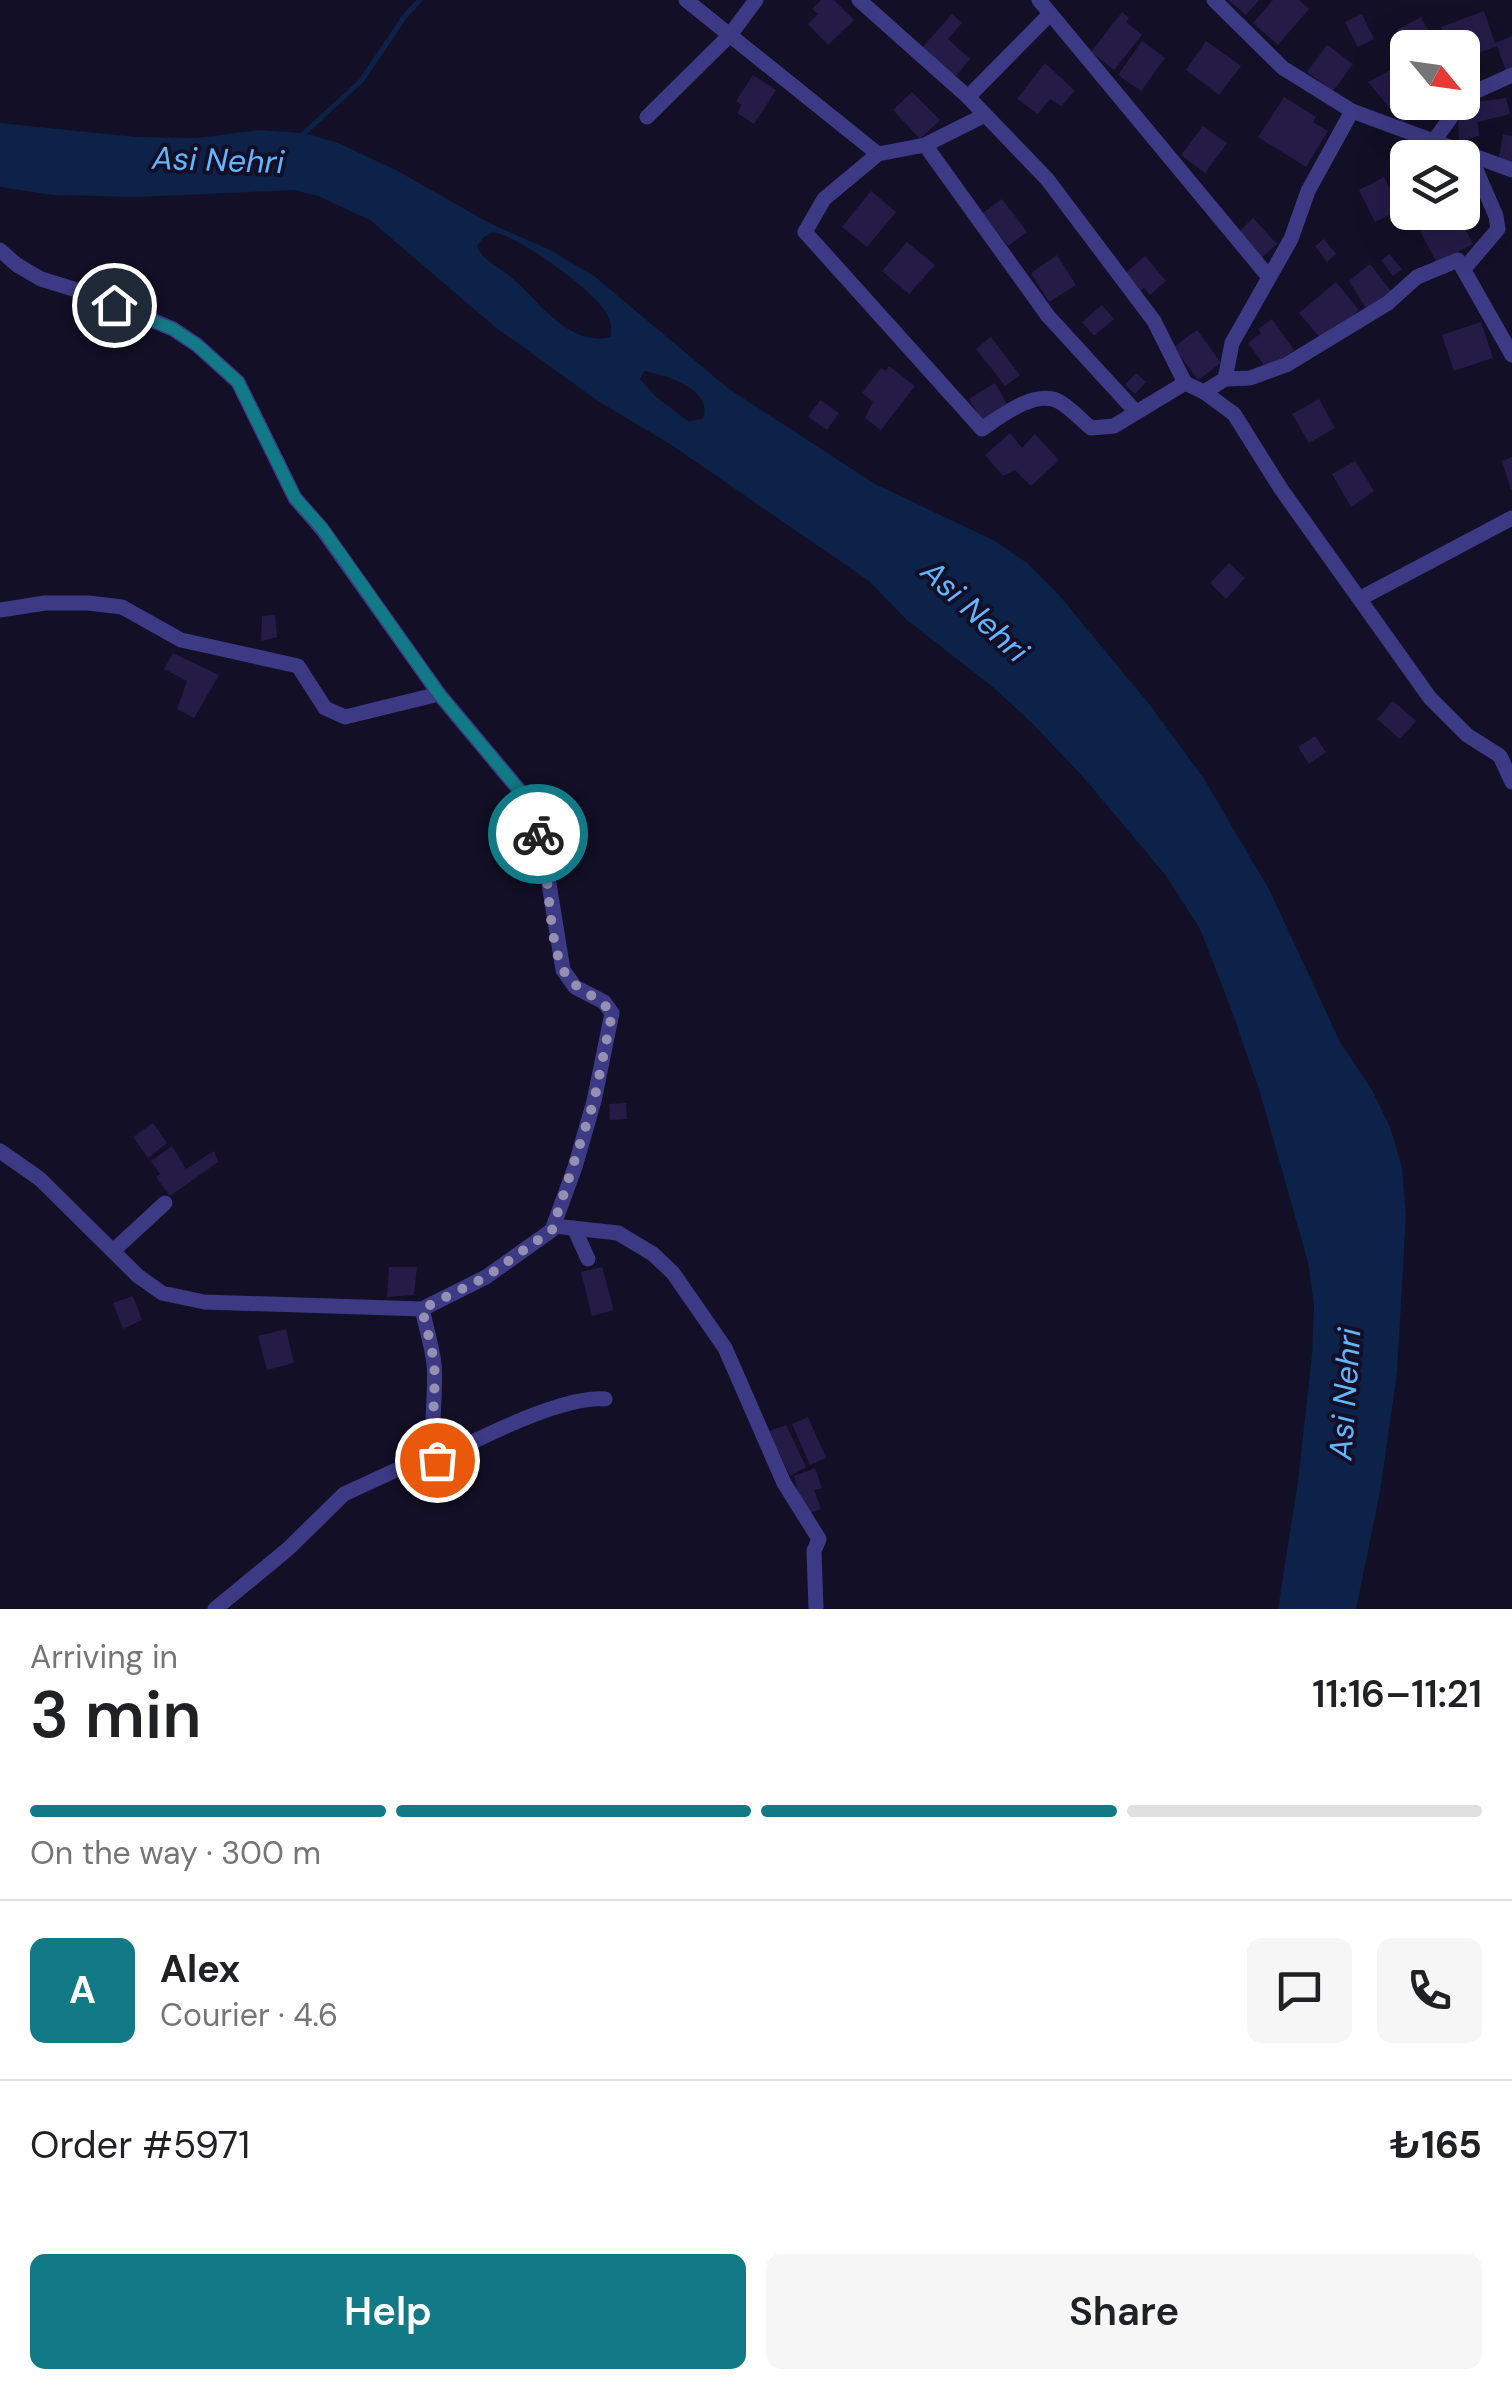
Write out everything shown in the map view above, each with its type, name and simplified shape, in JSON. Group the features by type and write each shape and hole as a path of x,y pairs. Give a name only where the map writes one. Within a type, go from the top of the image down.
{"street":[{"path":"686,0 878,154"},
{"path":"648,117 730,35 756,0"},
{"path":"860,0 968,97 1047,179 1154,321 1186,383 1234,414 1281,489 1430,698 1467,735 1500,756 1512,782"},
{"path":"1038,0 1268,276"},
{"path":"1214,0 1283,68 1352,111 1428,140"},
{"path":"968,97 1050,14"},
{"path":"1480,89 1512,75"},
{"path":"1225,379 1232,343 1291,239 1308,191 1352,111"},
{"path":"984,114 925,145 878,154 824,199 805,232 982,429 1042,398 1058,401 1091,428 1114,426 1186,383"},
{"path":"925,145 1048,316 1136,412"},
{"path":"1480,159 1512,170"},
{"path":"1464,270 1498,230 1480,179"},
{"path":"0,250 41,278 173,329 238,382 295,498 322,528 439,694 525,797 544,853 563,970 575,987 604,1002 612,1014 594,1101 554,1226 486,1277 422,1309 204,1302 162,1294 138,1276 40,1179 0,1150"},
{"path":"1204,392 1225,379 1250,378 1286,365 1388,303 1418,277 1458,260 1512,356"},
{"path":"1360,598 1512,518"},
{"path":"0,610 45,603 122,608 181,640 298,666 325,708 345,718 439,694"},
{"path":"114,1250 165,1203"},
{"path":"554,1226 618,1233 652,1254 673,1273 725,1348 784,1484 819,1539 814,1551 816,1609"},
{"path":"574,1228 588,1258"},
{"path":"422,1309 434,1365 432,1450 437,1460"},
{"path":"215,1609 288,1549 344,1494 407,1465 437,1460 526,1420 587,1398 605,1399"}],"water":[{"name":"Asi Nehri","path":"0,123 136,137 198,138 257,130 304,133 338,143 594,276 729,389 875,484 993,540 1027,563 1058,594 1150,705 1204,779 1270,891 1340,1042 1372,1090 1390,1127 1402,1167 1406,1215 1397,1373 1380,1492 1356,1609 1278,1609 1298,1481 1314,1305 1308,1262 1259,1089 1230,1006 1200,929 1167,877 1032,723 907,620 869,581 670,444 598,401 495,327 370,220 318,196 294,190 137,197 53,195 0,187","holes":["493,232 520,243 588,292 607,314 611,337 596,338 568,329 487,260 477,246","644,371 676,380 695,392 705,409 703,419 688,421 655,396 640,379"]}],"building":[{"path":"821,0 834,0 854,20 828,45 808,24 818,14 812,9"},
{"path":"1228,0 1259,0 1246,15"},
{"path":"1273,0 1299,0 1309,9 1278,45 1253,23"},
{"path":"1484,11 1495,43 1512,36 1512,72 1507,74 1497,46 1480,52 1480,30 1441,27"},
{"path":"1122,12 1129,18 1126,22 1142,35 1114,70 1091,52"},
{"path":"952,14 962,23 948,39 970,59 954,78 921,49"},
{"path":"1362,14 1374,39 1358,47 1345,22"},
{"path":"1421,17 1428,30 1397,30"},
{"path":"1142,41 1165,58 1141,91 1118,75"},
{"path":"1206,41 1241,66 1219,95 1186,70"},
{"path":"1327,45 1353,64 1333,91 1307,72"},
{"path":"1045,63 1075,91 1061,106 1050,99 1038,114 1017,99"},
{"path":"1390,70 1390,109 1368,82"},
{"path":"753,75 776,90 754,124 737,113 742,105 736,101"},
{"path":"912,92 940,120 920,139 893,110"},
{"path":"1284,97 1316,117 1313,122 1328,131 1306,167 1258,137"},
{"path":"1506,98 1510,114 1478,122 1479,136 1459,140 1459,120 1480,120 1480,101"},
{"path":"1203,126 1227,143 1205,173 1181,155"},
{"path":"1503,134 1512,136 1512,165 1498,163"},
{"path":"1384,177 1390,189 1390,215 1375,222 1359,190"},
{"path":"871,191 896,212 867,247 842,227"},
{"path":"1002,199 1027,232 1008,246 983,213"},
{"path":"1253,218 1277,244 1260,259 1237,233"},
{"path":"1466,230 1473,244 1437,263 1420,231"},
{"path":"1324,239 1336,254 1327,262 1315,246"},
{"path":"907,242 935,265 909,294 882,271"},
{"path":"1389,254 1402,269 1393,276 1381,260"},
{"path":"1057,255 1076,285 1049,302 1031,273"},
{"path":"1145,256 1166,281 1150,295 1144,288 1138,293 1123,275"},
{"path":"1370,264 1394,295 1369,313 1349,281"},
{"path":"1336,282 1359,310 1322,340 1299,313"},
{"path":"1102,305 1114,319 1094,336 1082,322"},
{"path":"1272,319 1294,350 1267,369 1248,343"},
{"path":"1481,322 1493,358 1454,371 1442,335"},
{"path":"1197,330 1221,363 1198,380 1174,347"},
{"path":"991,337 1020,375 1005,386 976,349"},
{"path":"889,366 915,386 881,430 865,418 873,402 862,393 881,368 885,371"},
{"path":"1136,373 1146,382 1135,394 1125,385"},
{"path":"995,383 1007,404 982,420 969,399"},
{"path":"1319,399 1335,428 1309,443 1292,414"},
{"path":"820,400 839,413 827,430 808,417"},
{"path":"1010,433 1022,448 1035,434 1059,460 1031,486 1015,470 1003,476 985,455"},
{"path":"1512,457 1512,490 1511,490 1502,461"},
{"path":"1355,461 1374,491 1351,507 1332,474"},
{"path":"1229,563 1245,578 1226,599 1210,583"},
{"path":"275,615 277,637 261,641 262,616"},
{"path":"173,653 219,675 194,718 177,709 187,681 164,669"},
{"path":"1393,701 1416,721 1400,739 1377,719"},
{"path":"1315,736 1326,752 1309,764 1298,747"},
{"path":"626,1103 627,1119 610,1120 609,1104"},
{"path":"153,1123 167,1143 148,1158 133,1137"},
{"path":"172,1146 186,1169 214,1151 218,1162 170,1196 156,1177 160,1174 151,1161"},
{"path":"389,1267 417,1267 414,1295 387,1297"},
{"path":"602,1267 614,1310 592,1316 581,1272"},
{"path":"133,1296 142,1320 123,1329 113,1303"},
{"path":"286,1329 294,1363 267,1370 258,1336"},
{"path":"808,1417 826,1458 810,1465 792,1424"},
{"path":"786,1425 806,1467 790,1476 769,1431"},
{"path":"815,1468 822,1488 814,1490 821,1509 804,1515 794,1476"}],"waterway":[{"path":"301,136 361,81 420,0"}],"way so far":[{"path":"437,1460 432,1450 434,1365 422,1309 486,1277 552,1230 594,1101 612,1014 604,1002 575,987 563,970 538,834"}],"route":[{"path":"114,305 173,329 238,382 295,498 322,528 439,694 525,797 538,834"}]}
